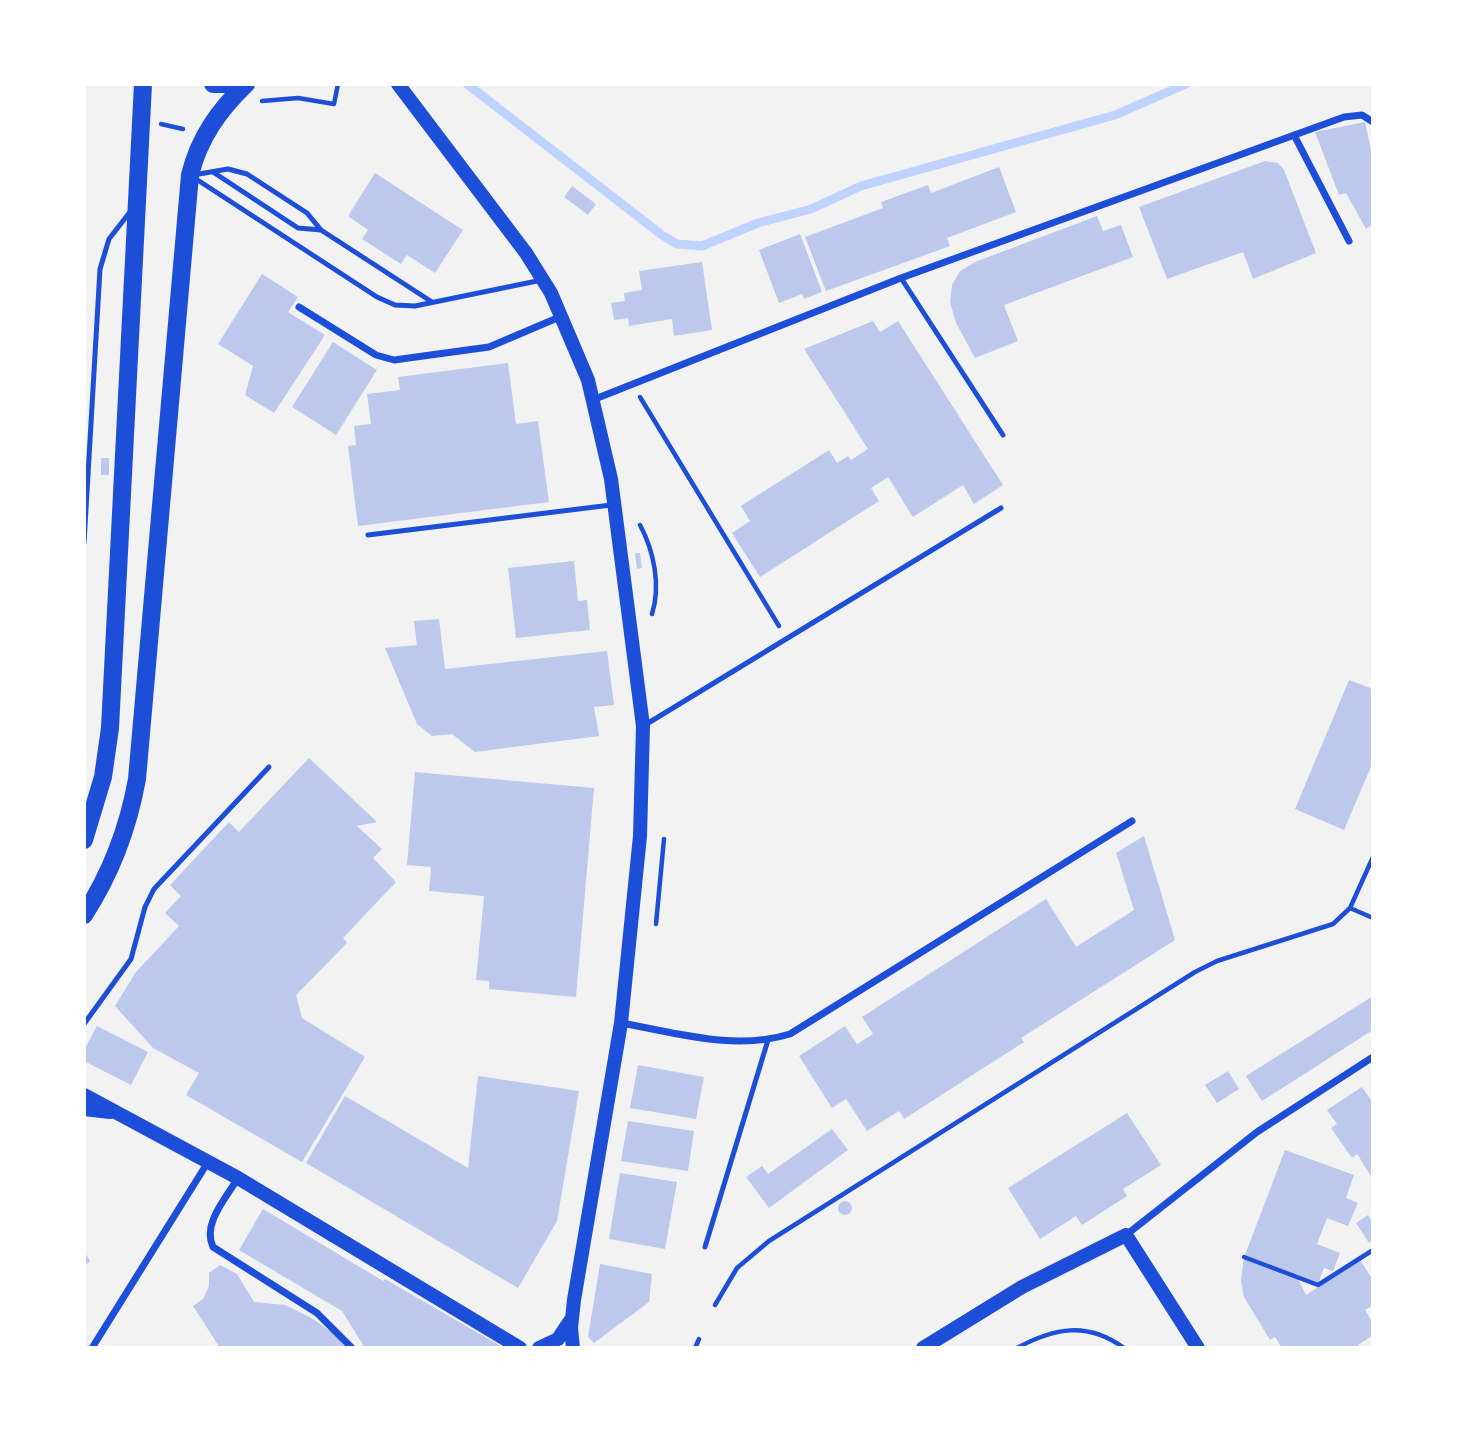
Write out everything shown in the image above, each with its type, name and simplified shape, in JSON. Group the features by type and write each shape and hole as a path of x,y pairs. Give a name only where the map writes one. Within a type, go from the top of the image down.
{"main road":[{"path":"86,827 103,776 110,728 144,84"},
{"path":"214,84 239,84"},
{"path":"84,915 114,863 127,825 137,779 190,175 204,138 224,106 246,84"},
{"path":"398,84 544,280 562,316 595,399 614,505 643,726 639,855 621,1023 572,1317 573,1348"},
{"path":"84,1095 238,1178 520,1348"},
{"path":"84,1109 119,1112"},
{"path":"923,1348 1022,1287 1088,1257 1126,1236 1198,1348"},
{"path":"539,1348 558,1339 572,1317"}],"street":[{"path":"595,399 634,386 901,278 1294,135 1350,116 1362,115 1373,122"},
{"path":"1294,135 1349,241"},
{"path":"299,307 376,355 394,360 489,347 562,316"},
{"path":"621,1023 722,1041 768,1040 790,1034 815,1022 1132,821"},
{"path":"1126,1236 1257,1132 1373,1056"},
{"path":"92,1348 208,1161"},
{"path":"238,1178 213,1221 209,1236 218,1252 317,1312 352,1348"}],"lane":[{"path":"190,175 233,170 247,174 307,213 321,230 433,302"},
{"path":"213,172 298,228 321,230"},
{"path":"190,175 383,300 408,306 544,280"},
{"path":"84,542 100,269 109,239 139,204"},
{"path":"901,278 1003,435"},
{"path":"368,535 614,505"},
{"path":"643,726 1001,508"},
{"path":"84,1024 131,959 145,907 154,889 269,767"},
{"path":"705,1247 768,1040"}],"path":[{"path":"634,386 787,639"},
{"path":"635,516 653,561 656,593 650,620"},
{"path":"654,936 664,827"},
{"path":"715,1305 737,1268 769,1241 1195,972 1217,961 1333,924 1350,908 1373,857"},
{"path":"1350,908 1373,918"},
{"path":"1244,1257 1318,1286 1373,1250"},
{"path":"1017,1348 1046,1333 1068,1329 1097,1333 1124,1348"},
{"path":"695,1348 699,1339"}],"building":[{"path":"1365,122 1373,159 1373,224 1366,229 1346,193 1339,195 1315,132"},
{"path":"1265,161 1278,163 1284,170 1316,253 1253,279 1243,252 1167,279 1139,207"},
{"path":"999,167 1016,212 947,238 950,246 826,291 805,237 883,208 881,202 928,185 931,193"},
{"path":"375,173 463,230 435,273 407,255 401,264 362,239 368,230 348,216"},
{"path":"572,186 596,204 588,215 564,197"},
{"path":"1097,216 1103,231 1121,225 1133,257 1004,305 1018,341 975,358 956,323 950,302 952,285 960,271 975,262"},
{"path":"800,234 822,292 804,299 802,294 779,303 759,250"},
{"path":"702,262 712,330 674,336 672,319 629,326 628,318 614,320 611,303 625,301 624,293 642,290 639,271"},
{"path":"262,274 298,297 288,312 325,335 274,413 245,395 253,366 218,344"},
{"path":"873,321 880,332 898,321 1003,485 974,504 963,485 913,517 888,477 871,488 879,501 760,577 732,533 750,521 741,506 829,450 837,463 848,456 851,460 868,449 804,349"},
{"path":"333,342 377,370 336,435 292,407"},
{"path":"508,363 516,424 538,421 549,502 358,526 348,446 356,445 354,426 371,424 367,394 400,390 398,377"},
{"path":"101,458 109,458 109,475 101,475"},
{"path":"635,553 640,553 642,568 637,569"},
{"path":"574,561 578,601 587,600 590,630 516,638 508,568"},
{"path":"439,619 445,669 607,651 614,705 594,707 599,736 475,752 452,734 432,736 417,724 385,648 417,645 414,621"},
{"path":"1349,680 1373,689 1373,762 1344,830 1295,809"},
{"path":"309,758 377,822 357,826 382,849 373,858 396,882 343,938 347,943 296,995 302,1018 365,1057 302,1162 186,1095 199,1073 153,1048 115,1006 136,972 179,926 165,913 181,896 170,885 229,822 239,832"},
{"path":"415,772 594,788 576,997 489,989 489,981 476,980 484,896 429,891 431,867 407,865"},
{"path":"1144,836 1175,940 1021,1038 1024,1042 904,1119 899,1111 867,1131 846,1099 832,1108 799,1056 845,1026 857,1044 873,1034 862,1017 1046,899 1076,947 1134,910 1116,853"},
{"path":"1373,996 1373,1030 1262,1101 1246,1076"},
{"path":"97,1026 148,1052 131,1085 84,1061 84,1050"},
{"path":"638,1065 704,1077 696,1119 630,1108"},
{"path":"1228,1071 1239,1089 1217,1103 1205,1085"},
{"path":"478,1076 579,1091 557,1221 518,1288 306,1163 345,1096 468,1168"},
{"path":"1362,1087 1373,1103 1373,1179 1357,1154 1352,1158 1331,1128 1337,1124 1327,1110"},
{"path":"1127,1113 1161,1165 1123,1189 1127,1196 1082,1225 1076,1216 1040,1239 1008,1188"},
{"path":"628,1121 694,1131 688,1171 621,1161"},
{"path":"832,1129 848,1150 769,1208 746,1177 762,1166 768,1174"},
{"path":"1285,1150 1354,1175 1346,1198 1358,1203 1348,1226 1327,1218 1317,1244 1340,1253 1333,1271 1324,1268 1318,1284 1245,1255"},
{"path":"620,1173 677,1182 665,1249 609,1239"},
{"path":"845,1201 850,1203 850,1213 845,1215 840,1213 838,1208 840,1203"},
{"path":"263,1209 383,1281 385,1279 504,1348 365,1348 342,1311 239,1250"},
{"path":"1368,1215 1373,1223 1373,1240 1369,1243 1356,1223"},
{"path":"84,1251 90,1261 84,1267"},
{"path":"1244,1258 1298,1279 1306,1295 1360,1260 1373,1280 1373,1305 1365,1310 1373,1323 1373,1335 1358,1345 1360,1348 1282,1348 1275,1337 1270,1340 1244,1297 1241,1280"},
{"path":"600,1264 652,1274 649,1302 594,1343 588,1337"},
{"path":"220,1265 237,1274 254,1302 285,1305 310,1317 333,1333 346,1348 220,1348 193,1306 203,1299 209,1286 209,1273"}],"waterway":[{"path":"467,84 662,235 677,244 702,246 758,223 811,209 861,186 1115,115 1186,84"}]}
